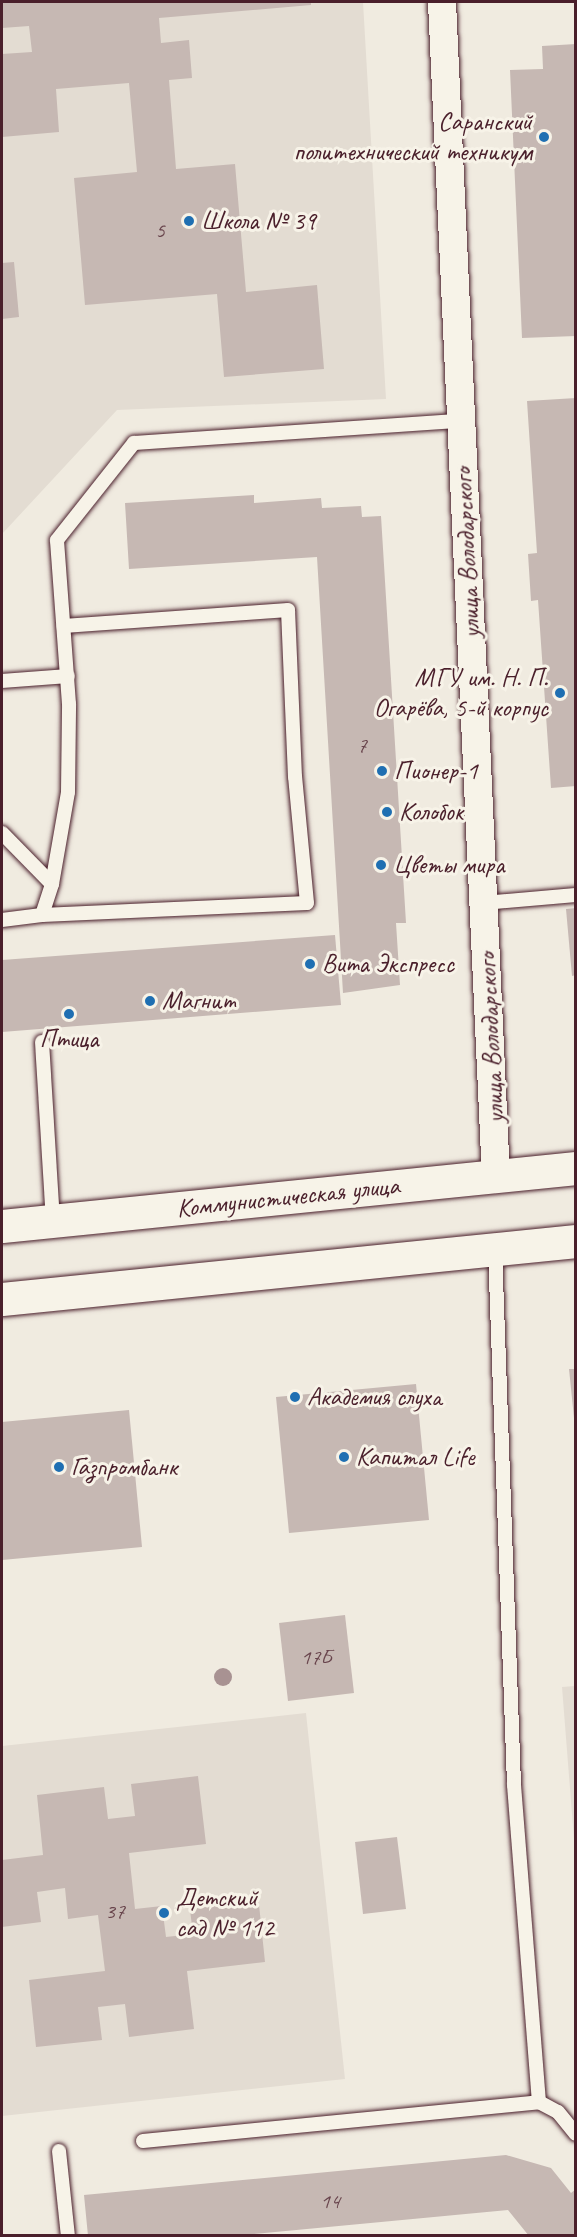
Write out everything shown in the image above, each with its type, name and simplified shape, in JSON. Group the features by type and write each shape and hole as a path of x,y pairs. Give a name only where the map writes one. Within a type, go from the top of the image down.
{"main road":[{"name":"Коммунистическая улица","path":"2,1226 576,1168"},
{"path":"2,1299 576,1241"}],"street":[{"name":"улица Володарского","path":"442,2 496,1176"}],"lane":[{"path":"42,915 52,884 68,792 68,676 57,540 134,443 460,421"},
{"path":"2,920 42,915 307,903 295,777 288,610 64,626"},
{"path":"2,681 68,676"},
{"path":"2,833 52,884"},
{"path":"484,903 576,895"},
{"path":"42,1042 53,1221"},
{"path":"495,1249 514,1785 539,2102"},
{"path":"143,2141 539,2102 558,2112 576,2134"},
{"path":"60,2151 68,2235"}],"shaded area":[{"name":"Школа № 39","path":"2,2 363,2 386,399 117,410 2,534"},
{"path":"576,1686 575,1852 562,1687"},
{"name":"Детский сад № 112","path":"306,1713 345,2079 2,2116 2,1746"}],"building":[{"path":"2,2 311,2 311,5 159,18 161,43 189,40 192,78 169,80 176,169 235,164 246,292 317,285 324,369 224,377 217,294 85,305 74,178 137,172 129,83 56,89 59,132 2,137 2,54 32,52 29,26 2,28"},
{"name":"Саранский политехнический техникум","path":"576,44 576,336 522,338 510,70 543,69 542,46"},
{"path":"14,262 19,317 2,319 2,263"},
{"path":"576,398 576,786 551,788 538,600 531,601 528,554 537,553 527,401"},
{"path":"254,495 254,503 321,498 322,508 361,506 362,517 381,516 406,923 396,923 400,985 343,993 317,557 129,569 125,503"},
{"path":"576,908 576,975 572,976 566,909"},
{"path":"335,935 341,1005 2,1032 2,960"},
{"path":"569,1369 576,1369 576,1418 574,1418"},
{"path":"416,1384 429,1520 289,1533 276,1397"},
{"path":"129,1410 142,1547 2,1560 2,1422"},
{"path":"345,1615 354,1693 288,1701 279,1623"},
{"path":"198,1776 206,1844 129,1853 135,1909 162,1906 166,1937 193,1934 189,1902 258,1895 265,1962 187,1971 194,2029 129,2037 125,2004 98,2007 102,2040 36,2047 29,1980 105,1971 98,1915 68,1919 65,1888 37,1892 41,1922 2,1927 2,1860 43,1855 37,1795 104,1787 108,1819 135,1816 131,1784"},
{"path":"397,1837 406,1909 363,1914 355,1842"},
{"path":"506,2155 551,2168 571,2193 576,2189 576,2236 529,2236 508,2210 234,2236 88,2236 84,2195"}],"place":[{"name":"Саранский политехнический техникум","path":"544,137"},
{"name":"Школа № 39","path":"189,221"},
{"name":"МГУ им. Н. П. Огарёва, 5-й корпус","path":"560,693"},
{"name":"Пионер-1","path":"382,771"},
{"name":"Колобок","path":"387,812"},
{"name":"Цветы мира","path":"381,865"},
{"name":"Вита Экспресс","path":"310,964"},
{"name":"Магнит","path":"150,1001"},
{"name":"Птица","path":"69,1014"},
{"name":"Академия слуха","path":"295,1397"},
{"name":"Капитал Life","path":"344,1457"},
{"name":"Газпромбанк","path":"59,1467"},
{"name":"Детский сад № 112","path":"164,1913"}]}
